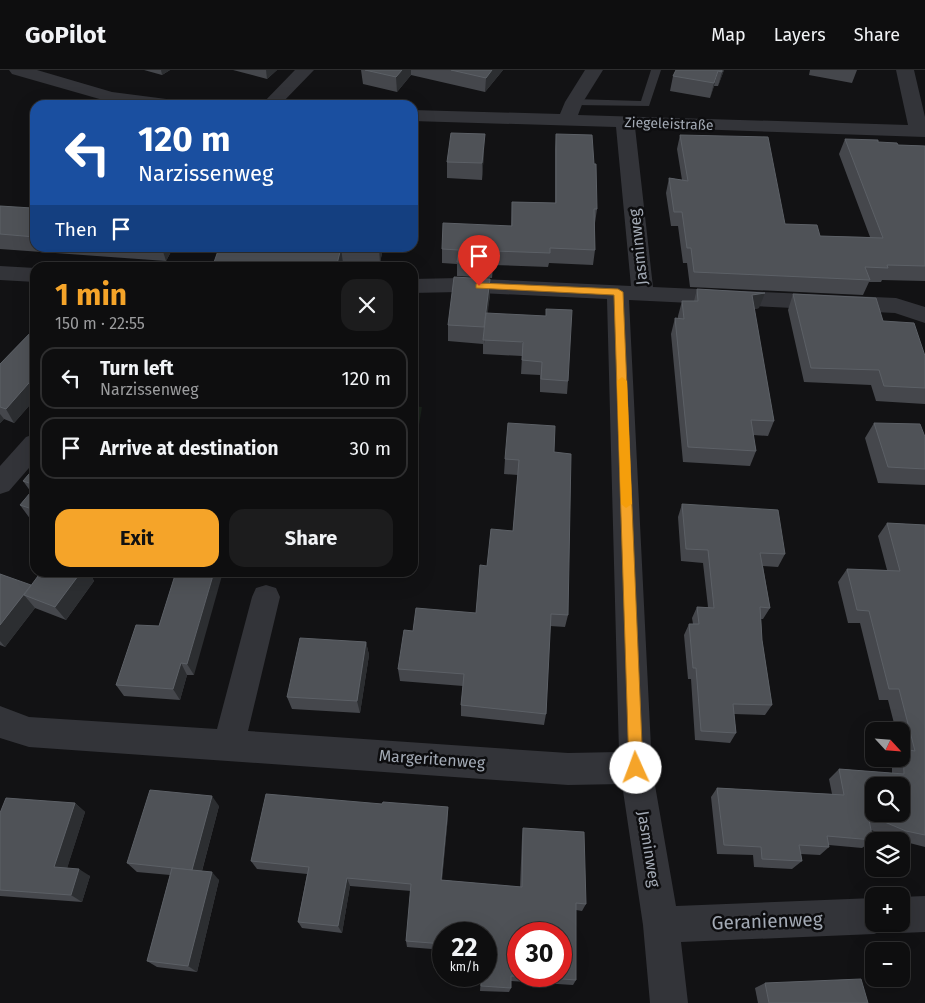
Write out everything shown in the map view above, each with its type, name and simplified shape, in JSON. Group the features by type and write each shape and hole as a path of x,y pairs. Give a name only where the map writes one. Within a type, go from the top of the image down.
{"street":[{"path":"18,70 49,74 110,97 134,100"},
{"path":"275,100 305,70"},
{"path":"566,121 574,102 594,70"},
{"path":"905,70 922,131"},
{"name":"Ziegeleistraße","path":"418,115 922,131"},
{"name":"Jasminweg","path":"625,123 631,293 636,768 661,925 669,1003"},
{"path":"0,273 30,275"},
{"path":"418,286 631,293 896,306 925,316"},
{"path":"0,484 30,450"},
{"path":"229,745 266,597"},
{"name":"Margeritenweg","path":"0,721 5,725 29,732 568,769 636,768"},
{"path":"910,915 925,914"},
{"name":"Geranienweg","path":"661,925 865,916"}],"lane":[{"path":"574,102 645,104 656,70"}],"shaded area":[{"path":"418,407 422,407 418,431"}],"building":[{"path":"365,70 402,70 396,77"},
{"path":"451,70 492,70 486,78"},
{"path":"676,70 722,70 722,72 718,71 714,83 673,76"},
{"path":"451,133 485,134 482,163 447,162"},
{"path":"556,134 592,135 594,164 596,164 597,209 594,209 595,250 550,248 550,253 494,251 492,263 457,262 459,250 442,249 443,223 512,226 512,202 556,203"},
{"path":"680,135 768,137 785,224 817,225 820,236 883,238 845,139 878,140 878,142 897,143 898,145 925,146 925,266 887,265 888,268 865,267 870,280 694,272 691,248 687,248 682,212 674,212 669,178 688,181"},
{"path":"0,206 30,208 30,237 0,234"},
{"path":"218,252 340,252 338,262 214,262"},
{"path":"454,277 490,279 484,327 448,325"},
{"path":"697,289 765,293 752,295 774,421 751,420 756,451 688,447 675,318 684,319 682,301 698,301"},
{"path":"793,294 876,298 883,321 914,323 925,356 925,388 884,386 879,370 811,368"},
{"path":"546,309 572,310 568,381 541,379 542,362 522,360 523,342 483,340 486,313 546,316"},
{"path":"30,333 30,382 6,409 0,407 0,364"},
{"path":"508,423 555,426 554,452 571,454 568,615 551,614 546,714 461,705 464,674 398,669 404,630 413,631 416,608 476,613 480,565 487,566 491,529 513,531 519,460 505,459"},
{"path":"874,423 920,424 925,437 925,469 888,467"},
{"path":"30,473 30,483 23,481"},
{"path":"30,493 30,508 20,505"},
{"path":"682,504 778,510 785,554 760,553 770,608 760,607 762,640 772,705 733,704 736,733 701,731 696,668 693,668 689,624 699,624 697,607 714,608 708,550 686,549"},
{"path":"887,523 925,525 925,835 906,831 885,822 910,822 910,777 865,777 865,822 869,822 871,832 865,832 865,839 827,836 829,847 799,845 802,861 762,859 761,847 724,845 717,788 844,795 839,769 904,774 904,768 910,768 910,750 915,751 910,732 910,722 908,722 899,689 889,689 869,611 857,610 847,569 900,571"},
{"path":"0,574 31,585 0,625"},
{"path":"37,577 77,577 55,607 24,595"},
{"path":"174,577 213,577 187,664 181,663 173,689 116,685 136,625 159,626"},
{"path":"300,638 366,642 357,701 287,697"},
{"path":"150,790 212,796 192,870 127,863"},
{"path":"266,794 382,804 383,802 448,807 441,880 522,887 523,828 584,832 586,904 576,903 576,980 572,980 572,922 507,922 507,987 511,988 496,987 497,922 432,922 432,943 406,941 411,884 347,878 338,926 298,922 309,867 251,861"},
{"path":"6,798 75,803 54,867 79,869 71,895 0,890 0,813"},
{"path":"172,868 212,872 188,966 147,961"},
{"path":"861,979 868,1003 769,1003 765,983"}],"slow traffic":[{"path":"622,381 626,504"}],"route":[{"path":"479,286 618,292 636,768"}]}
